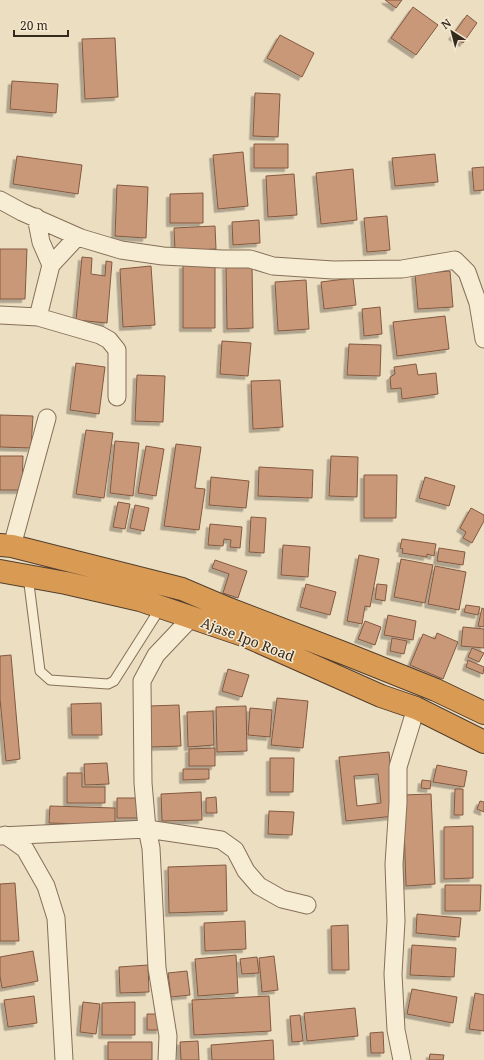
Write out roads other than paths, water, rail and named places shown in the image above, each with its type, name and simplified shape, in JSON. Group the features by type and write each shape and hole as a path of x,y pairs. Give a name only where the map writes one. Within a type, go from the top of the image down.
{"highway":[{"name":"Ajase Ipo Road","path":"6,545 182,589 228,609 333,648 436,690 484,713"},
{"name":"Ajase Ipo Road","path":"0,571 66,583 140,600 246,636 381,696 416,708 484,742"}],"street":[{"path":"0,200 77,237 121,250 156,255 250,259 273,266 318,269 402,269 456,260 468,272 478,304 484,339"},
{"path":"36,218 41,242 51,265"},
{"path":"38,317 51,265 77,237"},
{"path":"0,315 38,317 100,335 109,340 117,350 117,397"},
{"path":"6,545 48,418"},
{"path":"167,1060 168,1036 157,968 151,848 147,829 143,783 142,681 156,655 192,617"},
{"path":"402,1060 396,1030 393,974 396,921 394,864 398,803 398,767 416,708"},
{"path":"3,833 147,829 221,840 235,850 246,871 259,886 282,899 307,905"},
{"path":"3,833 25,849 46,886 56,918 64,1060"}],"lane":[{"path":"28,576 40,670 50,680 108,684 114,681 161,607"}]}
